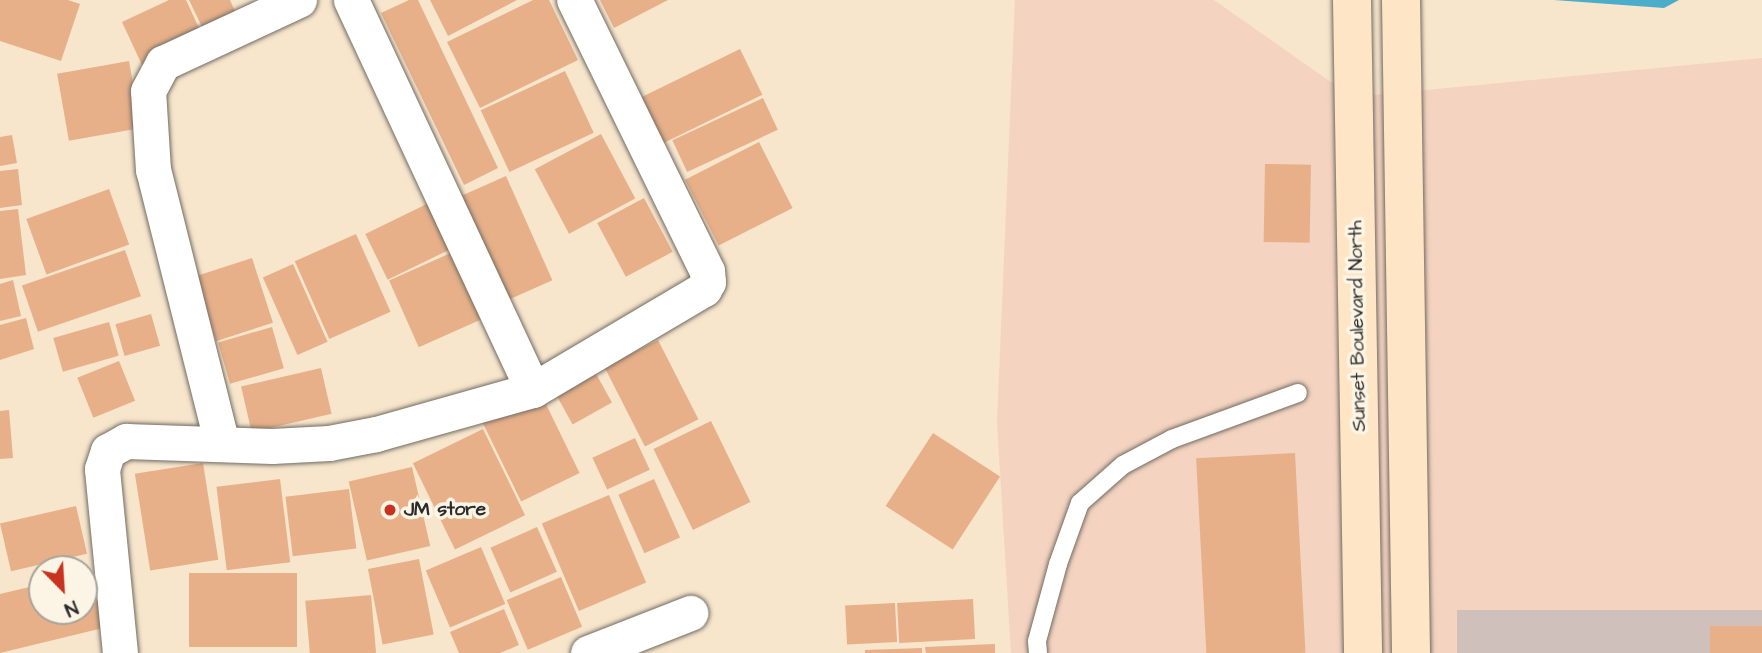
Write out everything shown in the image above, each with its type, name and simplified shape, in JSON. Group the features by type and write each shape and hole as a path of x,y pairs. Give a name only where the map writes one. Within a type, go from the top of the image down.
{"main road":[{"name":"Sunset Boulevard North","path":"1352,0 1363,653"},
{"path":"1401,0 1411,653"}],"street":[{"path":"222,444 153,170 148,91 163,63 299,0"},
{"path":"351,0 533,390"},
{"path":"120,653 102,469 108,451 125,441 272,446 329,443 376,434 533,390 704,289 708,282 707,271 574,0"},
{"path":"588,653 690,613"}],"lane":[{"path":"1038,653 1037,641 1058,564 1080,503 1123,465 1172,439 1298,393"}],"shaded area":[{"path":"1015,0 1214,0 1352,97 1762,58 1762,653 1011,653 997,422"},
{"path":"1457,610 1762,610 1762,653 1457,653"}],"water":[{"path":"1554,0 1679,0 1664,8"}],"building":[{"path":"0,0 68,0 80,4 61,61 0,41"},
{"path":"169,0 186,0 203,37 142,65 122,22"},
{"path":"189,0 230,0 238,18 205,33"},
{"path":"409,0 418,0 498,168 464,185 381,13"},
{"path":"430,0 517,0 448,36"},
{"path":"533,0 549,0 578,60 480,108 447,42"},
{"path":"600,0 668,0 614,28"},
{"path":"740,49 762,95 663,143 640,98"},
{"path":"129,61 141,128 69,141 57,74"},
{"path":"565,71 594,133 509,172 481,110"},
{"path":"763,98 778,130 687,172 672,140"},
{"path":"601,134 635,198 569,234 535,169"},
{"path":"12,135 17,163 0,166 0,137"},
{"path":"759,142 793,208 719,246 685,180"},
{"path":"1265,164 1311,165 1310,243 1264,242"},
{"path":"18,169 22,205 0,208 0,171"},
{"path":"506,176 552,280 504,302 458,198"},
{"path":"109,189 129,244 46,275 26,219"},
{"path":"439,198 461,244 388,280 365,234"},
{"path":"644,198 673,252 626,277 597,223"},
{"path":"18,209 26,275 0,279 0,211"},
{"path":"356,234 391,312 329,339 295,261"},
{"path":"125,250 141,296 38,332 22,285"},
{"path":"453,252 483,319 419,347 389,280"},
{"path":"252,258 273,323 216,341 195,277"},
{"path":"293,264 328,342 297,355 263,277"},
{"path":"13,280 21,316 0,321 0,284"},
{"path":"151,314 160,346 125,356 115,324"},
{"path":"26,318 34,349 0,360 0,325"},
{"path":"109,322 119,356 63,372 53,338"},
{"path":"272,327 284,368 230,384 218,342"},
{"path":"658,340 698,419 645,447 605,367"},
{"path":"119,361 135,401 93,418 77,378"},
{"path":"321,368 332,414 252,432 241,386"},
{"path":"595,372 612,403 573,424 556,394"},
{"path":"541,394 580,473 521,502 483,422"},
{"path":"9,410 13,458 0,459 0,411"},
{"path":"711,421 750,502 693,530 653,449"},
{"path":"483,429 525,515 455,549 413,463"},
{"path":"933,433 1000,477 953,550 886,506"},
{"path":"635,438 650,470 607,490 592,458"},
{"path":"1295,453 1305,653 1206,653 1196,458"},
{"path":"203,463 218,560 150,571 135,474"},
{"path":"412,467 430,546 367,561 349,482"},
{"path":"280,479 290,562 227,570 216,487"},
{"path":"654,479 680,537 644,553 618,495"},
{"path":"349,489 356,549 293,556 285,497"},
{"path":"609,495 646,582 579,611 542,524"},
{"path":"76,506 87,554 28,555 28,567 11,571 0,524"},
{"path":"537,527 557,572 510,593 490,548"},
{"path":"481,547 505,604 450,628 426,570"},
{"path":"419,559 434,635 383,645 368,569"},
{"path":"189,573 297,573 297,647 189,647"},
{"path":"561,577 582,627 528,650 507,600"},
{"path":"28,587 28,625 98,625 98,591 107,627 0,653 0,594"},
{"path":"371,595 376,653 310,653 305,601"},
{"path":"973,599 975,639 899,643 897,603"},
{"path":"895,603 897,642 847,645 845,606"},
{"path":"504,609 519,645 500,653 459,653 450,632"},
{"path":"1710,626 1762,626 1762,653 1710,653"},
{"path":"995,644 995,653 926,653 925,647"},
{"path":"922,648 922,653 865,653 865,650"}],"place":[{"name":"JM store","path":"390,510"}]}
